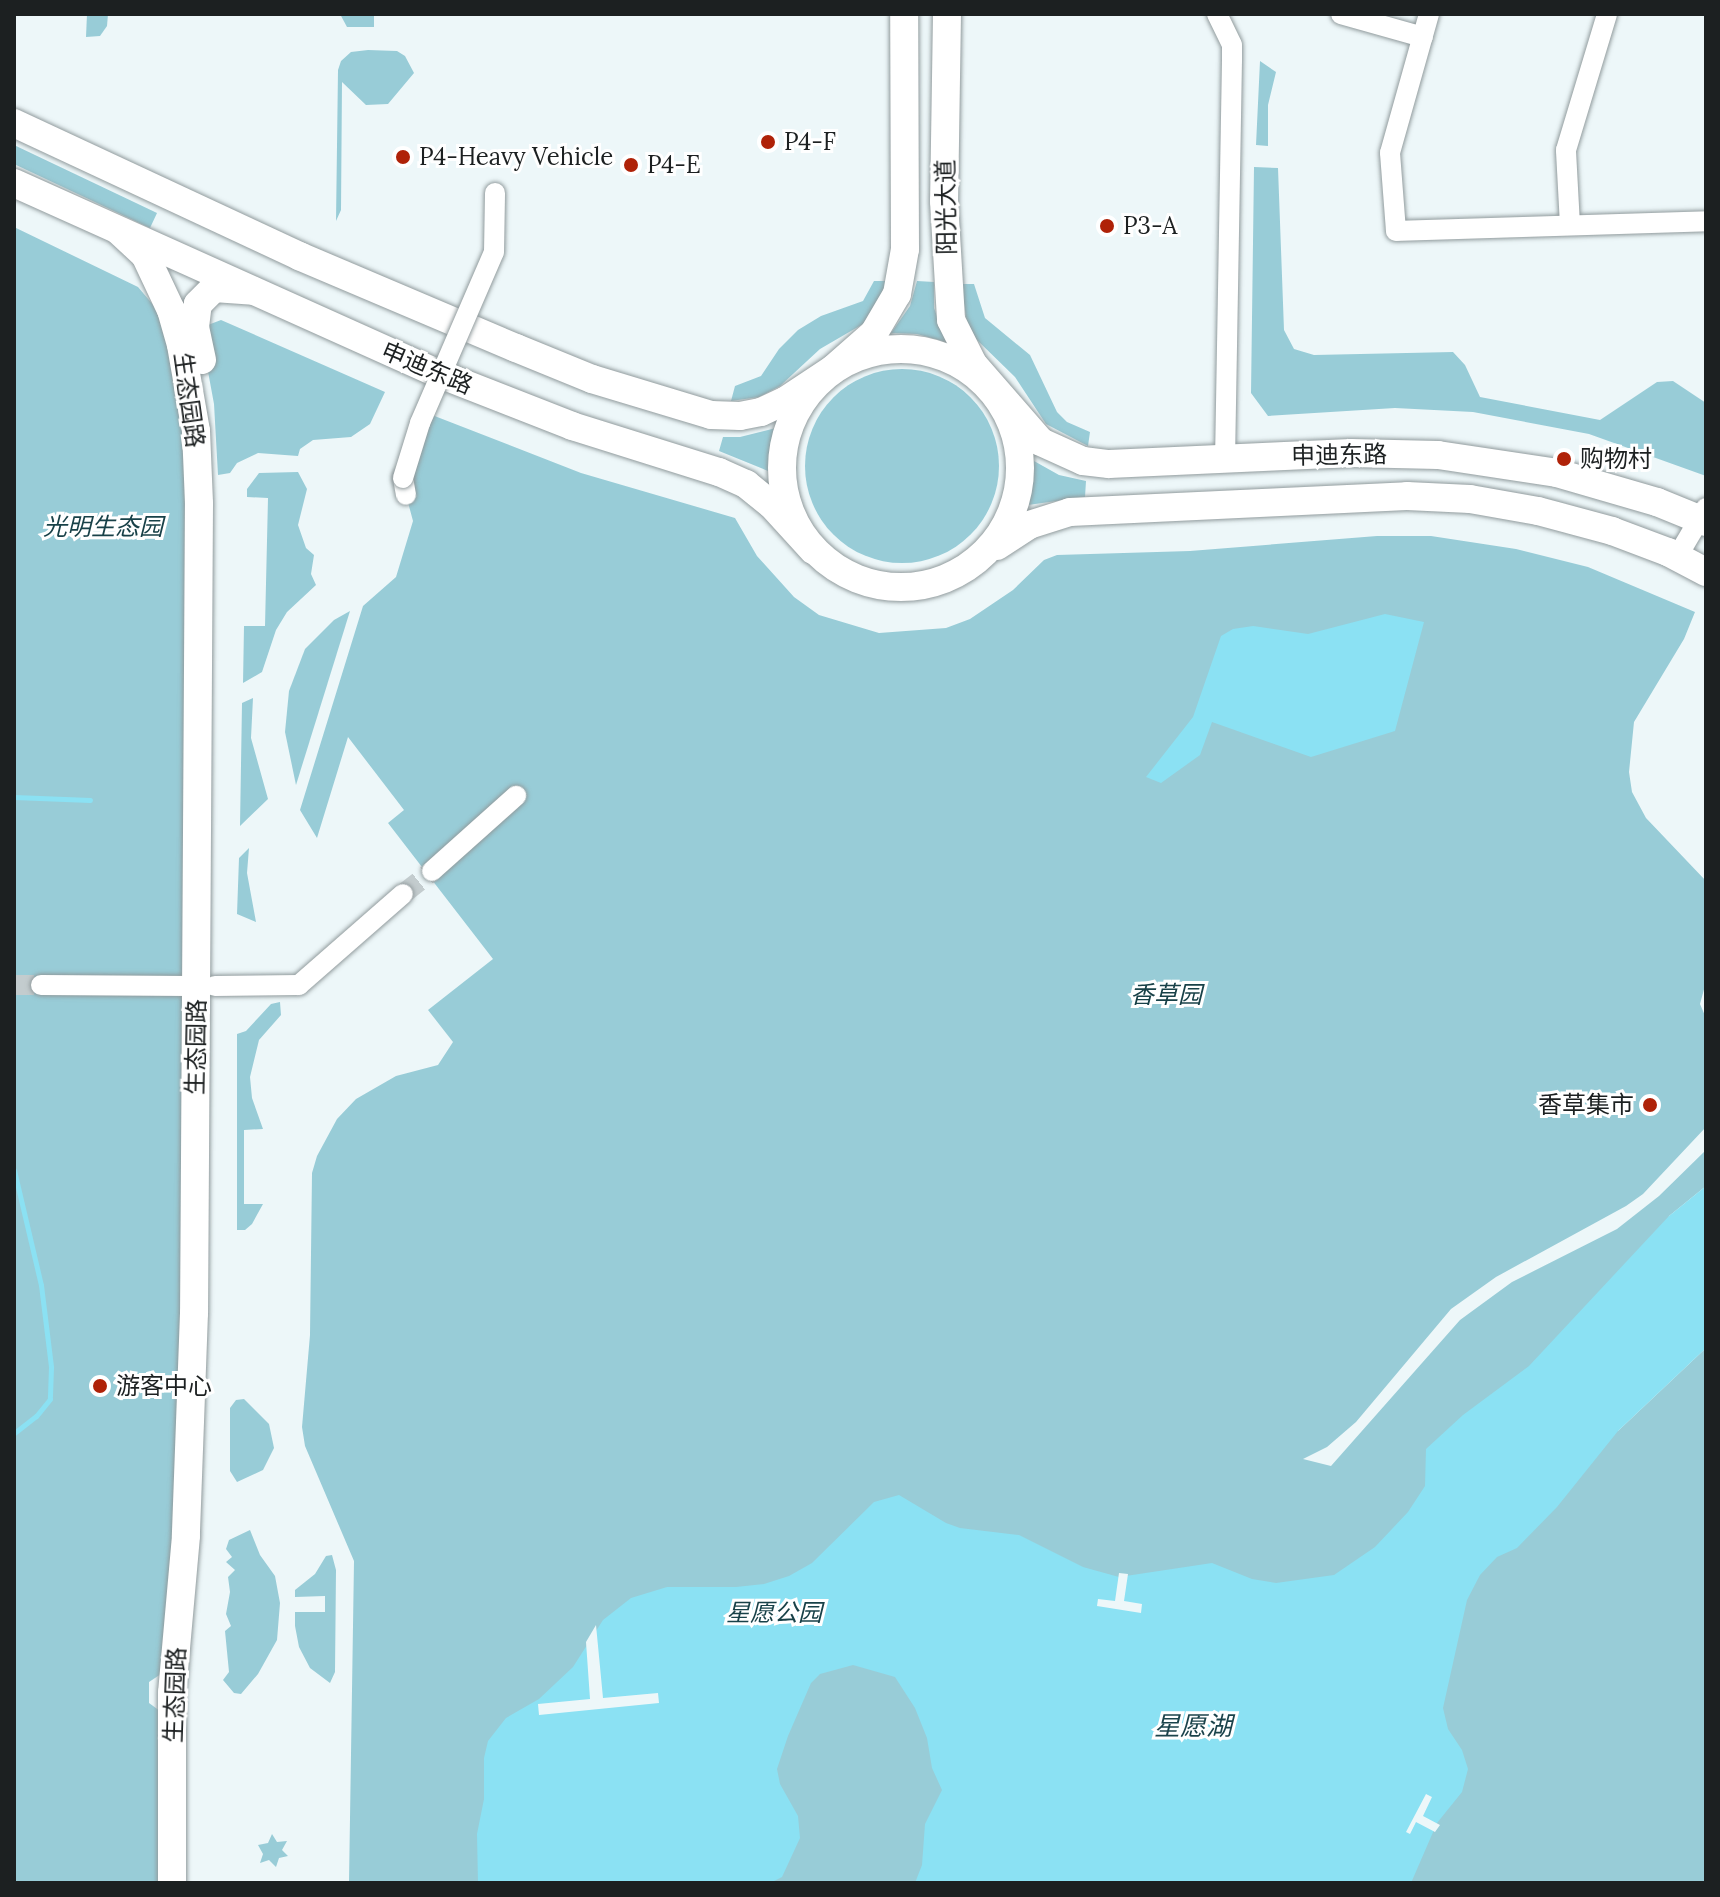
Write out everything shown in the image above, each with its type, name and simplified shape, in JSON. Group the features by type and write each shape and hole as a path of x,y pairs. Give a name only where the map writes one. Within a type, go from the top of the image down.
{"street":[{"name":"阳光大道","path":"833,369 874,333 897,294 903,270 904,14"},
{"name":"阳光大道","path":"947,14 944,201 951,320 961,344 991,388"},
{"path":"1217,14 1232,45 1225,459"},
{"path":"1341,14 1423,37"},
{"path":"1429,14 1390,153 1396,231 1706,221"},
{"path":"1570,225 1566,150 1607,14"},
{"path":"14,123 54,145 430,313 592,379 711,415 740,416 761,412 833,369 866,353 902,348 938,354 971,370 991,388 1006,409 1019,447 1020,487 1006,526 983,556 952,577 916,588 878,586 843,573 813,550 792,519 783,487 782,455 790,423 807,395 833,369"},
{"name":"申迪东路","path":"22,186 409,362 572,426 719,472 746,484 772,505 813,550"},
{"path":"404,486 420,423 494,252 495,193"},
{"name":"生态园路","path":"119,231 145,255 171,310 181,345 196,431 199,504 194,1313 186,1536 172,1693 172,1883"},
{"name":"生态园路","path":"186,1883 187,1693 204,1457 214,553 212,427 195,315 198,304 214,288 253,291"},
{"name":"申迪东路","path":"991,388 1041,442 1083,461 1123,464 1351,453 1438,455 1515,464 1599,484 1704,516"},
{"name":"申迪东路","path":"983,556 1029,525 1070,512 1407,496 1470,499 1538,511 1612,531 1706,572"},
{"path":"1677,557 1704,516"},
{"path":"432,871 516,796"},
{"path":"215,986 299,985 403,894"},
{"path":"41,985 189,986"}],"green space":[{"path":"87,14 108,14 107,26 100,36 86,37"},
{"path":"340,14 374,14 374,27 347,27"},
{"path":"397,51 405,56 414,73 388,104 366,105 342,82 341,210 336,221 338,70 341,61 351,52"},
{"path":"1260,61 1276,72 1268,105 1268,146 1256,145"},
{"path":"14,145 157,213 150,228 14,164"},
{"path":"1254,167 1278,168 1284,330 1294,349 1314,355 1453,352 1465,365 1480,397 1600,420 1657,382 1673,381 1706,403 1706,476 1589,434 1473,412 1395,408 1268,416 1251,393"},
{"name":"光明生态园","path":"14,227 138,287 160,313 185,393 182,1444 164,1672 149,1682 149,1703 160,1711 158,1883 14,1883"},
{"path":"874,281 889,281 863,324 820,349 780,386 759,397 731,401 735,386 761,376 779,349 798,330 821,316 863,301"},
{"path":"917,281 934,282 934,308 946,342 917,334 891,333 910,306"},
{"path":"961,284 974,284 985,318 1030,355 1057,412 1067,422 1090,432 1088,446 1046,424 1015,377 976,339 967,323"},
{"path":"221,320 385,392 370,424 351,437 313,440 300,449 298,456 258,453 237,463 230,473 218,475 214,404 200,328"},
{"path":"902,369 921,370 939,376 971,397 992,429 998,447 998,485 992,503 971,535 939,556 921,562 902,563 883,562 865,556 833,535 812,503 806,485 805,466 806,447 812,429 833,397 865,376 883,370"},
{"name":"香草园","path":"432,415 581,473 735,518 757,556 794,597 819,615 879,633 946,628 970,619 1013,590 1044,560 1057,555 1190,551 1377,536 1431,536 1516,549 1588,567 1695,612 1684,639 1634,722 1629,772 1632,792 1646,818 1706,881 1706,982 1700,1004 1706,1018 1706,1127 1643,1194 1496,1277 1451,1309 1356,1422 1327,1447 1303,1459 1331,1466 1460,1320 1512,1282 1617,1229 1659,1196 1706,1150 1706,1186 1669,1216 1618,1431 1706,1348 1706,1883 349,1883 354,1561 305,1446 302,1427 310,1335 312,1173 317,1156 337,1119 356,1099 396,1076 438,1065 453,1042 428,1010 493,959 388,823 404,810 348,737 317,838 300,810 363,606 396,577 413,521 406,495"},
{"path":"776,428 768,471 719,451 723,437 740,437"},
{"path":"1034,461 1059,475 1086,481 1085,497 1028,505"},
{"path":"298,472 307,489 298,525 306,548 314,555 311,574 316,585 287,612 276,630 262,672 243,683 244,626 265,626 268,498 247,497 247,489 259,473"},
{"path":"350,611 296,785 285,732 289,691 305,649 334,620"},
{"path":"253,698 251,738 268,799 240,826 242,703"},
{"path":"249,848 247,873 256,922 237,914 239,858"},
{"path":"280,1002 281,1015 259,1040 250,1077 252,1098 263,1129 244,1130 244,1204 263,1204 252,1224 245,1230 237,1230 237,1034 246,1031 271,1004"},
{"path":"244,1399 269,1424 274,1448 263,1470 237,1482 230,1471 230,1408 236,1400"},
{"path":"250,1530 260,1555 275,1576 280,1603 277,1640 258,1674 241,1694 234,1693 223,1680 229,1672 225,1631 231,1626 226,1614 230,1592 228,1577 235,1570 226,1562 232,1557 226,1549 229,1540"},
{"path":"332,1555 336,1570 335,1672 330,1683 310,1668 299,1647 295,1626 295,1612 325,1612 325,1596 295,1597 295,1590 315,1574 326,1556"},
{"path":"272,1834 277,1842 287,1841 282,1850 288,1856 279,1858 276,1867 269,1860 260,1863 263,1854 258,1845 268,1843"}],"water":[{"path":"1385,614 1424,622 1395,731 1311,757 1212,722 1200,755 1161,783 1146,777 1193,717 1221,636 1233,629 1253,626 1308,634"},
{"name":"星愿湖","path":"1706,1186 1706,1348 1618,1431 1557,1507 1517,1548 1497,1557 1480,1575 1467,1600 1443,1708 1448,1729 1462,1750 1468,1769 1462,1792 1437,1823 1411,1883 915,1883 922,1865 925,1824 942,1790 932,1768 927,1738 915,1708 895,1677 853,1665 820,1674 811,1683 788,1736 777,1769 780,1784 798,1816 800,1838 782,1877 770,1883 478,1883 477,1834 484,1799 484,1758 488,1741 506,1718 539,1699 573,1667 603,1620 631,1598 667,1587 736,1587 764,1584 789,1576 812,1563 874,1502 899,1495 946,1523 960,1528 1019,1535 1083,1567 1119,1577 1212,1563 1252,1579 1276,1583 1334,1575 1375,1547 1408,1512 1425,1486 1426,1449 1463,1415 1529,1366 1669,1216"}],"pier":[{"path":"1119,1573 1128,1574 1124,1601 1142,1604 1141,1613 1097,1606 1098,1599 1115,1601"},
{"path":"596,1625 603,1698 658,1693 659,1703 539,1715 538,1704 590,1699 586,1642"},
{"path":"1426,1794 1432,1797 1423,1816 1440,1825 1435,1832 1416,1822 1410,1834 1406,1832"}],"waterway":[{"path":"14,797 90,800"},
{"path":"14,1170 41,1285 51,1367 50,1399 36,1416 14,1433"}],"tunnel":[{"path":"403,894 432,871"},
{"path":"14,985 41,985"}],"place":[{"name":"P4-F","path":"768,142"},
{"name":"P4-Heavy Vehicle","path":"403,157"},
{"name":"P4-E","path":"631,165"},
{"name":"P3-A","path":"1107,226"},
{"name":"购物村","path":"1564,459"},
{"name":"香草集市","path":"1650,1105"},
{"name":"游客中心","path":"100,1386"}],"park label":[{"name":"星愿公园","path":"774,1613"}]}
